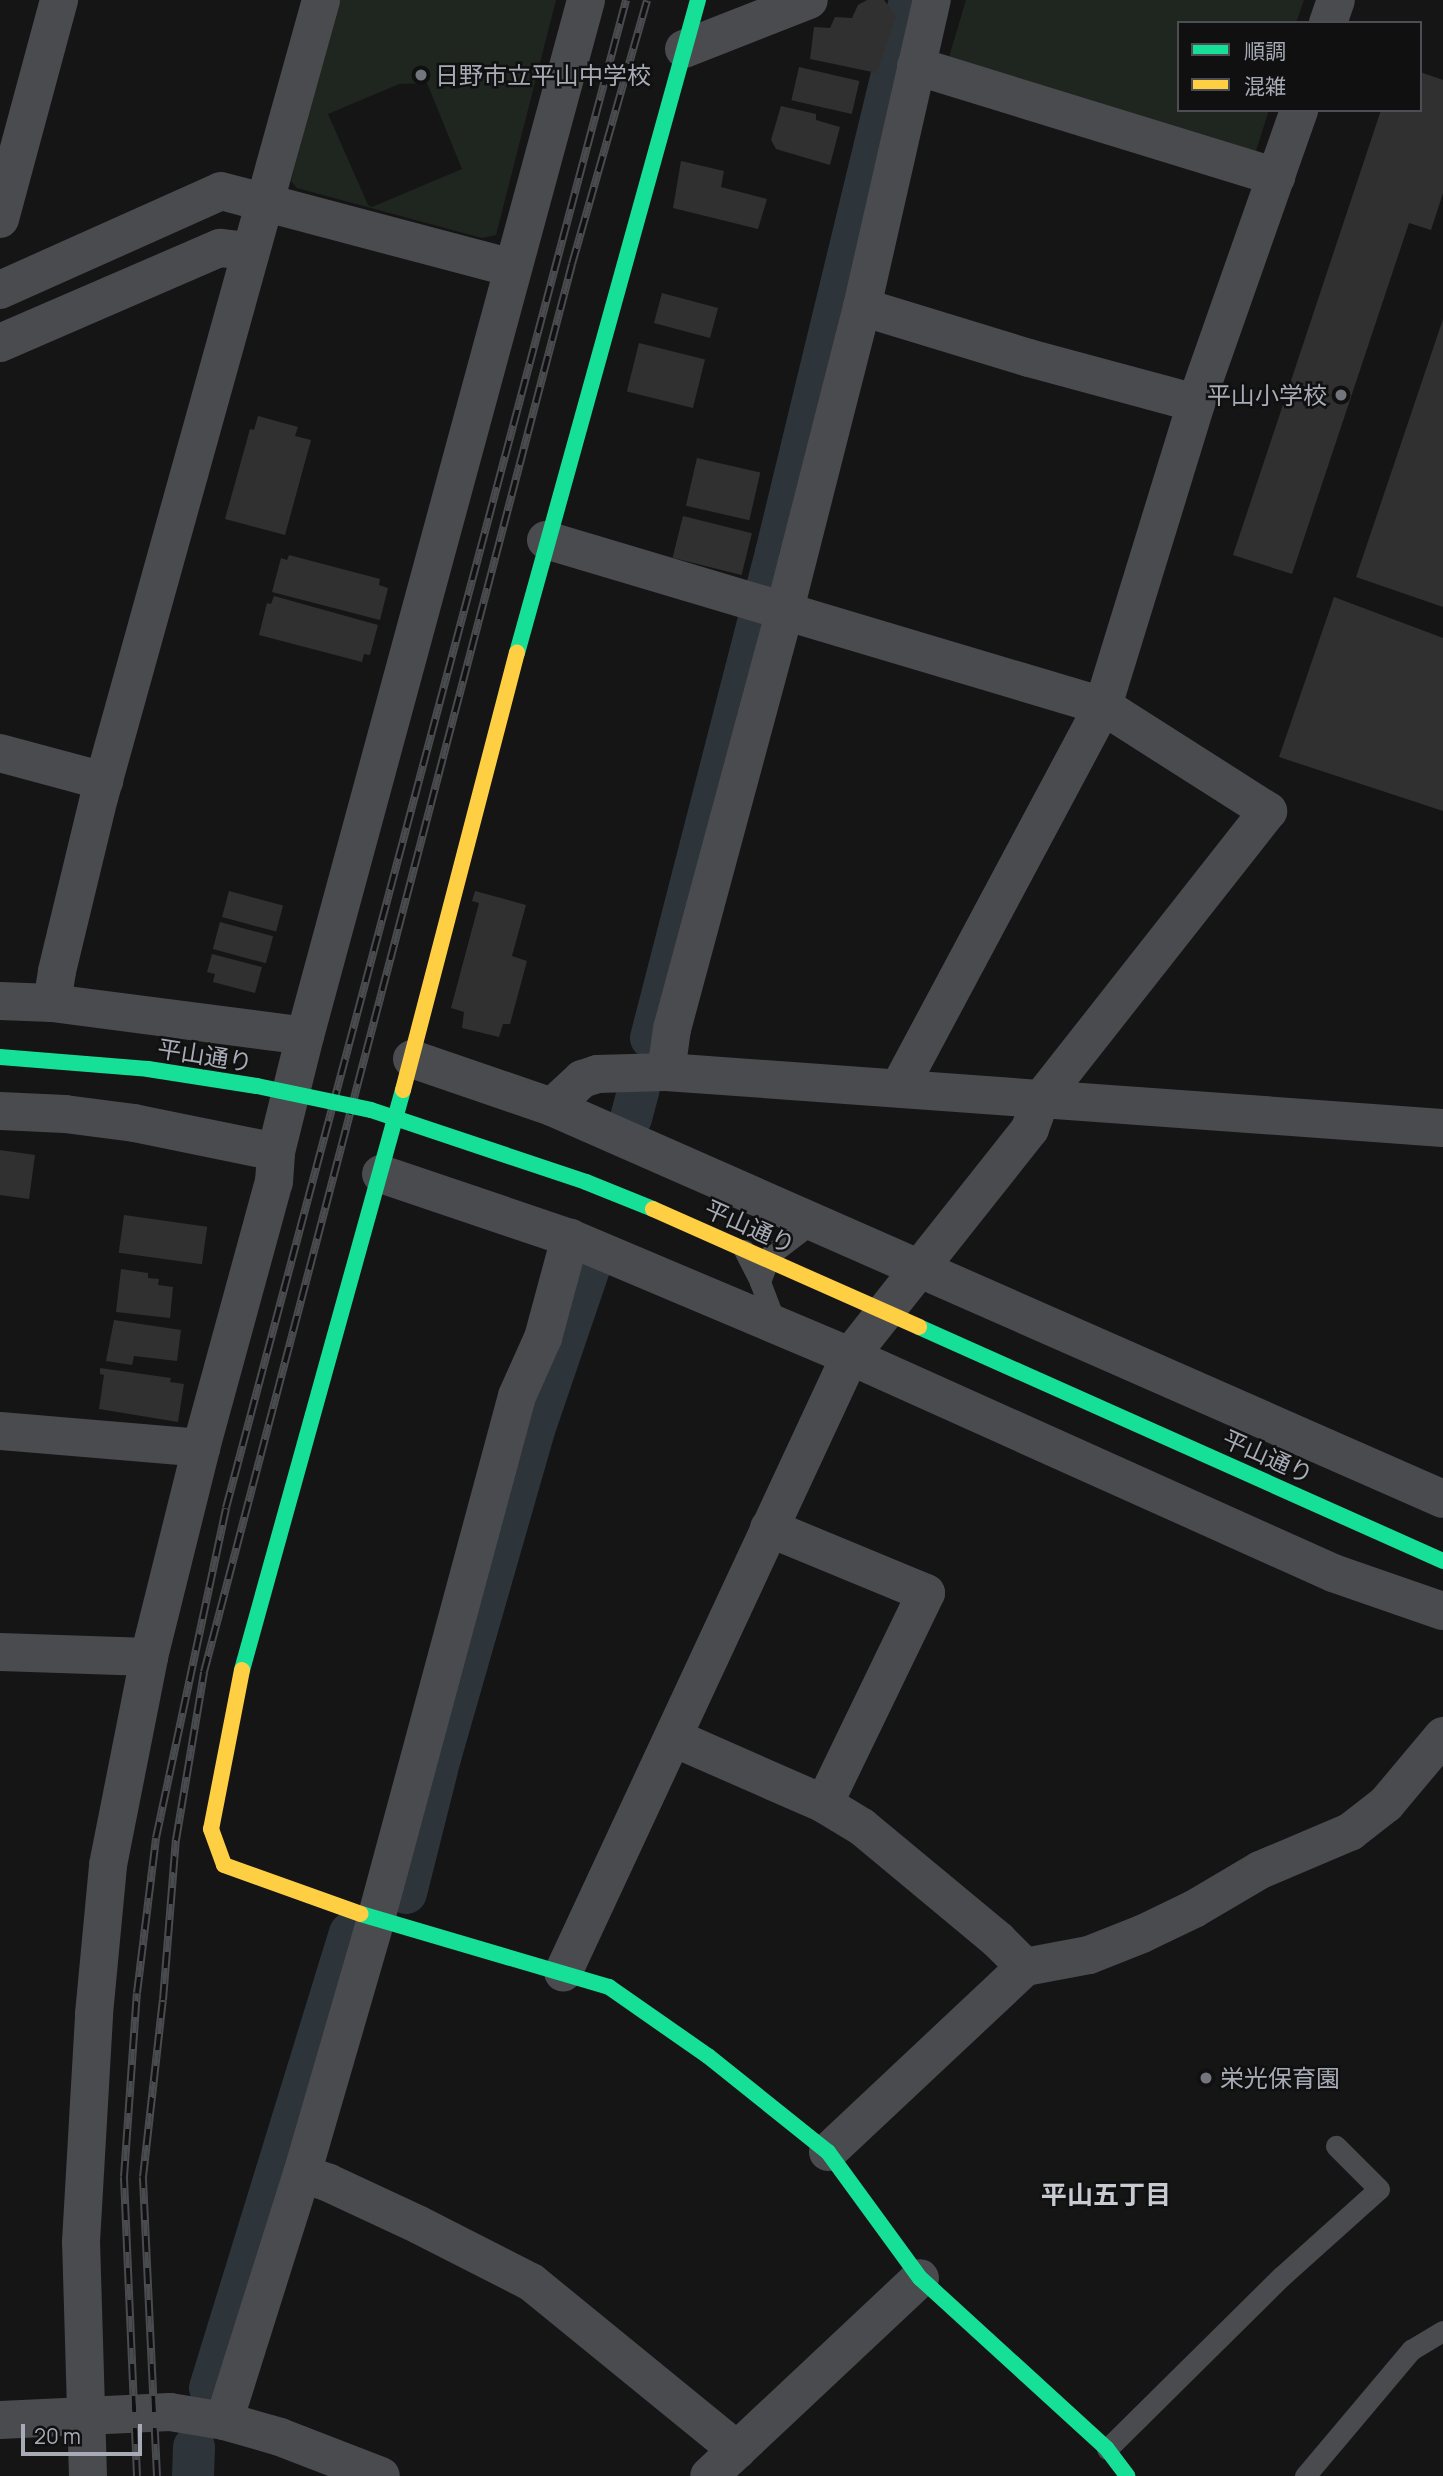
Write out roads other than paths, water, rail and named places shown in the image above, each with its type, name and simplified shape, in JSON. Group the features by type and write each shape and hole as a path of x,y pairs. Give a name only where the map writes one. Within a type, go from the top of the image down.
{"street":[{"path":"0,219 59,0"},
{"path":"52,1003 57,971 104,780 321,0"},
{"path":"88,2476 81,2242 94,2014 108,1865 149,1657 201,1448 274,1182 276,1152 305,1036 586,0"},
{"path":"698,0 546,540 412,1059 381,1174 366,1216 244,1662 211,1829 224,1864 376,1920 609,1987 708,2056 828,2152 920,2278 1107,2449 1127,2476"},
{"path":"684,49 809,0"},
{"path":"666,1072 672,1028 784,613 862,307 932,0"},
{"path":"1329,21 1336,0"},
{"path":"916,66 1276,177"},
{"path":"899,1088 1102,706 1196,402 1297,112"},
{"path":"0,290 221,191 512,268"},
{"path":"0,343 220,248 250,251"},
{"path":"862,307 1029,358 1196,402"},
{"path":"546,540 1102,706 1268,811 1040,1101 1030,1129 850,1356 563,1973"},
{"path":"0,753 104,780"},
{"path":"0,1000 52,1003 305,1036"},
{"name":"平山通り","path":"0,1057 148,1069 257,1086 371,1111 586,1182 689,1223 1443,1560"},
{"path":"412,1059 552,1107 813,1222 1439,1490"},
{"path":"552,1107 582,1079 597,1074 666,1072 1443,1128"},
{"path":"0,1111 65,1114 134,1123 276,1152"},
{"path":"381,1174 570,1238 850,1356 1334,1573 1443,1611"},
{"path":"224,2421 302,2174 376,1920 517,1396 543,1338 570,1238"},
{"path":"0,1431 201,1448"},
{"path":"769,1528 926,1593 824,1804"},
{"path":"0,1652 149,1657"},
{"path":"828,2152 1025,1968 1089,1955 1142,1934 1194,1909 1260,1870 1350,1832 1386,1804 1443,1736"},
{"path":"674,1738 824,1804 862,1827 998,1940 1025,1968"},
{"path":"302,2174 386,2209 531,2282 737,2450"},
{"path":"709,2476 920,2278"},
{"path":"0,2420 170,2412 224,2421 280,2437 380,2476"}],"lane":[{"path":"0,1049 149,1062 270,1083"},
{"path":"413,1116 580,1174 724,1232 740,1245 760,1282 766,1306 777,1325"},
{"path":"760,1282 771,1255 813,1222"},
{"path":"1107,2449 1282,2276 1379,2189 1336,2146"},
{"path":"1305,2476 1411,2350 1443,2331"}],"waterway":[{"path":"651,1038 776,553 910,0"},
{"path":"631,1118 639,1089"},
{"path":"406,1893 440,1758 534,1430 589,1268"},
{"path":"210,2388 350,1933"},
{"path":"193,2476 194,2447"}],"railway":[{"path":"137,2476 124,2177 137,1993 156,1838 226,1508 626,0"},
{"path":"157,2476 143,2177 163,2000 176,1840 204,1672 572,264 647,0"}],"place":[{"name":"日野市立平山中学校","path":"421,75"},
{"name":"平山小学校","path":"1341,395"},
{"name":"栄光保育園","path":"1206,2078"}],"district":[{"name":"平山五丁目","path":"1106,2195"}]}
